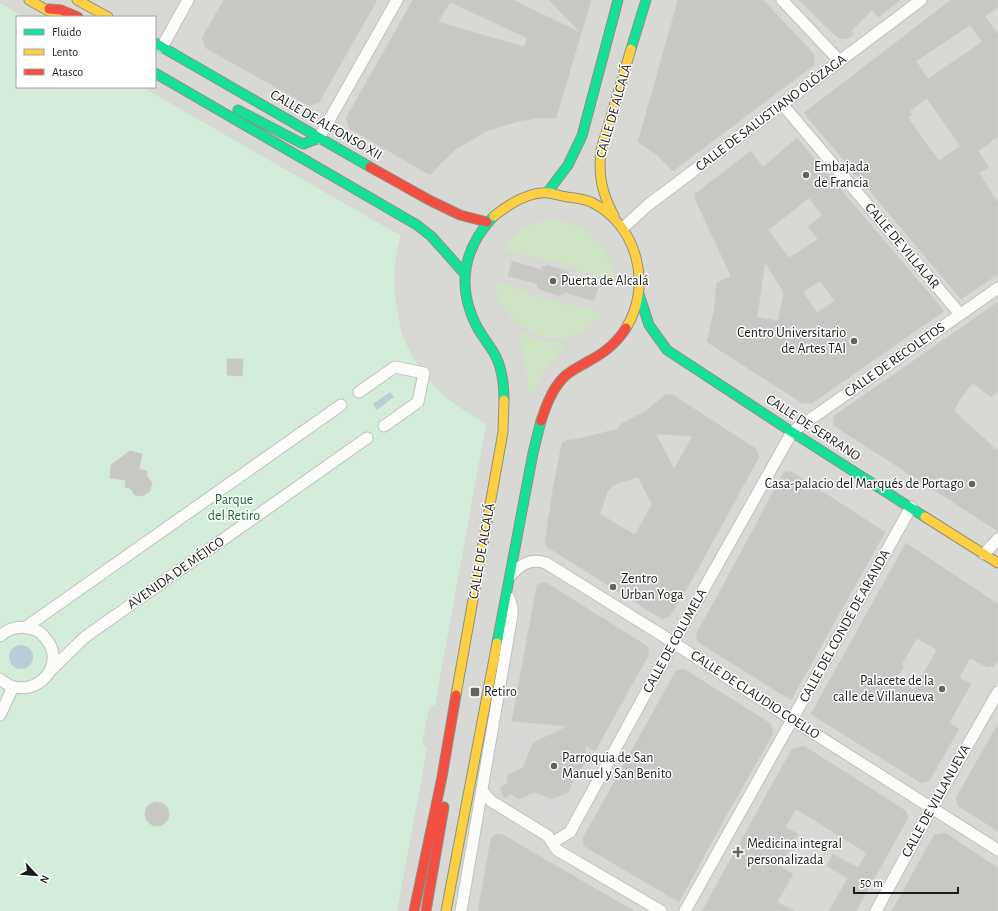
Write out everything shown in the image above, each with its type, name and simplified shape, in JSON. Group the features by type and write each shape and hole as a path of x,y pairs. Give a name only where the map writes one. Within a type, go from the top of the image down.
{"main road":[{"path":"29,0 76,16"},
{"path":"77,0 106,16"},
{"name":"CALLE DE ALCALÁ","path":"414,911 446,752 504,432 504,393 499,364 493,350 473,320 466,299 465,274 469,253 476,238 487,222 499,211 512,203 528,197 547,193 568,165 582,136 618,0"},
{"name":"CALLE DE ALCALÁ","path":"639,294 640,277 638,260 631,242 604,197 600,184 599,164 601,150 646,0"},
{"path":"43,5 58,16"},
{"name":"CALLE DE ALFONSO XII","path":"157,45 319,138 460,215 487,222"},
{"path":"156,74 417,225 432,236 465,274"},
{"path":"205,102 218,103 238,110 303,144 319,138"},
{"path":"547,193 591,202 604,210 619,224"},
{"path":"446,911 540,421 552,396 563,379 574,368 594,359 614,345 622,335 632,320 639,294"},
{"name":"CALLE DE SERRANO","path":"639,294 649,325 667,350 998,564"},
{"name":"CALLE DE ALCALÁ","path":"426,911 448,789 449,767 446,752"}],"street":[{"path":"157,45 188,0"},
{"path":"319,138 397,0"},
{"path":"782,0 839,62"},
{"name":"CALLE DE SALUSTIANO OLÓZAGA","path":"619,224 648,205 921,0"},
{"name":"CALLE DE VILLALAR","path":"782,104 960,314"},
{"name":"CALLE DE RECOLETOS","path":"792,432 998,288"},
{"path":"359,392 395,367 424,373 418,402 384,426"},
{"path":"26,627 341,405"},
{"name":"CALLE DE COLUMELA","path":"552,843 560,840 570,832 792,432"},
{"name":"AVENIDA DE MÉJICO","path":"13,687 26,688 38,684 85,637 367,438"},
{"name":"CALLE DEL CONDE DE ARANDA","path":"685,911 911,507"},
{"path":"984,554 998,539"},
{"name":"CALLE DE CLAUDIO COELLO","path":"510,575 526,562 534,560 546,563 998,850"},
{"path":"461,911 512,615 512,607 507,594"},
{"path":"0,636 16,627 26,627 37,631 48,641 53,656 50,671"},
{"path":"0,679 5,684 13,687 0,715"},
{"name":"CALLE DE VILLANUEVA","path":"876,911 932,808 998,692"},
{"path":"482,791 491,801 548,836 557,850 661,911"}],"shaded area":[{"path":"0,0 998,0 998,911 0,911"},
{"path":"512,721 566,726 564,733 595,751 556,821 547,823 503,797 499,788"}],"green space":[{"name":"Parque del Retiro","path":"0,3 22,16 16,16 16,88 144,88 401,236 395,260 394,284 402,333 408,348 424,373 445,397 486,424 435,705 429,708 422,744 427,749 397,911 0,911"},
{"path":"544,221 565,221 576,225 595,237 608,256 612,268 613,281 579,271 580,269 503,249 512,237 524,228"},
{"path":"494,281 527,291 527,293 602,313 590,326 576,335 563,338 549,338 536,334 523,327 512,318 503,307 496,294"},
{"path":"520,332 540,341 563,344 564,346 545,371 533,393 529,392"}],"water":[{"path":"390,392 394,397 377,410 373,404"},
{"path":"21,645 29,649 33,657 29,665 21,669 13,665 9,657 13,649"}],"building":[{"path":"224,0 377,0 319,102 309,106 206,48 202,38"},
{"path":"413,0 513,0 581,33 549,0 591,0 556,118 537,118 519,121 486,131 455,150 430,175 349,128 346,118","holes":["450,2 527,38 524,47 438,22"]},
{"path":"678,0 763,0 814,54 814,65 673,171 656,154 638,142"},
{"path":"799,0 900,0 878,17 872,10 851,31 854,34 847,39 838,38"},
{"path":"951,0 998,0 998,7 985,16 998,35 998,137 978,151 989,167 979,173 998,203 998,274 961,299 804,113","holes":["970,25 982,42 928,79 916,61","927,98 960,146 939,161 908,118 912,115 910,111"]},
{"path":"797,138 944,311 812,403 802,403 707,342 714,311 717,283 731,276 695,199 695,194 751,151 763,167","holes":["809,198 822,215 808,227 818,239 789,258 768,230","765,262 784,293 778,321 757,317","820,281 835,301 817,313 803,292"]},
{"name":"Puerta de Alcalá","path":"512,261 542,270 543,266 546,267 546,265 567,271 566,272 569,273 567,277 598,287 594,301 564,292 563,295 560,294 559,296 537,288 538,284 508,276"},
{"path":"998,302 998,391 991,397 973,383 960,399 954,411 998,451 998,531 833,425 834,416"},
{"path":"227,359 243,359 242,376 227,375"},
{"path":"665,395 673,395 756,449 759,457 695,574 670,616 662,619 547,547 545,543 562,443 565,441 618,429 621,424 646,411","holes":["656,434 693,436 674,469","638,477 652,504 635,535 600,514 607,492 613,485"]},
{"path":"130,451 142,454 139,469 147,471 147,476 152,483 150,491 143,496 135,495 130,488 125,487 126,480 110,478 111,465"},
{"path":"784,472 792,472 885,532 791,700 698,642 696,634"},
{"path":"906,543 998,604 998,660 994,666 987,667 970,658 959,678 971,684 949,723 959,729 929,781 921,783 811,714","holes":["917,638 937,650 914,690 896,680 904,666 901,665"]},
{"path":"545,582 647,646 649,654 595,751 586,746 584,764 577,772 568,792 552,799 535,792 519,799 511,794 504,798 500,787 507,784 508,775 523,768 533,743 568,726 512,721 537,585"},
{"path":"684,669 771,724 773,734 679,902 584,846 583,838 676,671"},
{"path":"998,724 998,831 958,806 956,798"},
{"path":"804,746 906,811 908,818 856,911 829,911 848,878 827,866 833,854 858,868 867,853 796,809 785,827 798,834 780,866 793,874 777,902 794,911 702,911 792,749"},
{"path":"157,802 166,805 169,814 166,823 157,826 148,823 145,814 148,805"},
{"path":"945,833 998,868 998,911 892,911 934,835"},
{"path":"496,834 503,835 634,911 478,911 491,839"}],"traffic: fast":[{"path":"547,193 568,165 582,136 618,0"},
{"path":"631,49 646,0"},
{"path":"156,44 370,167"},
{"path":"156,74 417,225 431,236 465,274"},
{"path":"238,110 303,144 319,138"},
{"path":"494,216 476,240 466,267 465,281 466,295 476,325 494,353 501,370 504,400"},
{"path":"639,294 649,325 667,350 925,517"},
{"path":"497,643 533,453 541,421"}],"traffic: slow":[{"path":"29,0 57,16"},
{"path":"77,0 106,16"},
{"path":"614,216 606,200 602,184 600,159 601,150 631,49"},
{"path":"494,216 520,199 542,193 585,200 607,212 620,225 629,240 636,257 639,275 638,293 634,311 626,328"},
{"path":"456,695 503,432 504,400"},
{"path":"925,517 998,563"},
{"path":"446,911 497,643"}],"traffic: jam":[{"path":"49,9 61,10 76,16"},
{"path":"370,167 429,200 460,215 487,222"},
{"path":"541,421 553,392 564,377 604,352 618,339 626,328"},
{"path":"414,911 442,777 456,695"},
{"path":"426,911 444,807"}],"place":[{"name":"Embajada de Francia","path":"806,175"},
{"name":"Puerta de Alcalá","path":"553,281"},
{"name":"Centro Universitario de Artes TAI","path":"854,341"},
{"name":"Casa-palacio del Marqués de Portago","path":"972,484"},
{"name":"Zentro Urban Yoga","path":"613,587"},
{"name":"Palacete de la calle de Villanueva","path":"942,689"},
{"name":"Retiro","path":"475,692"},
{"name":"Parroquia de San Manuel y San Benito","path":"554,766"},
{"name":"Medicina integral personalizada","path":"738,852"}]}
